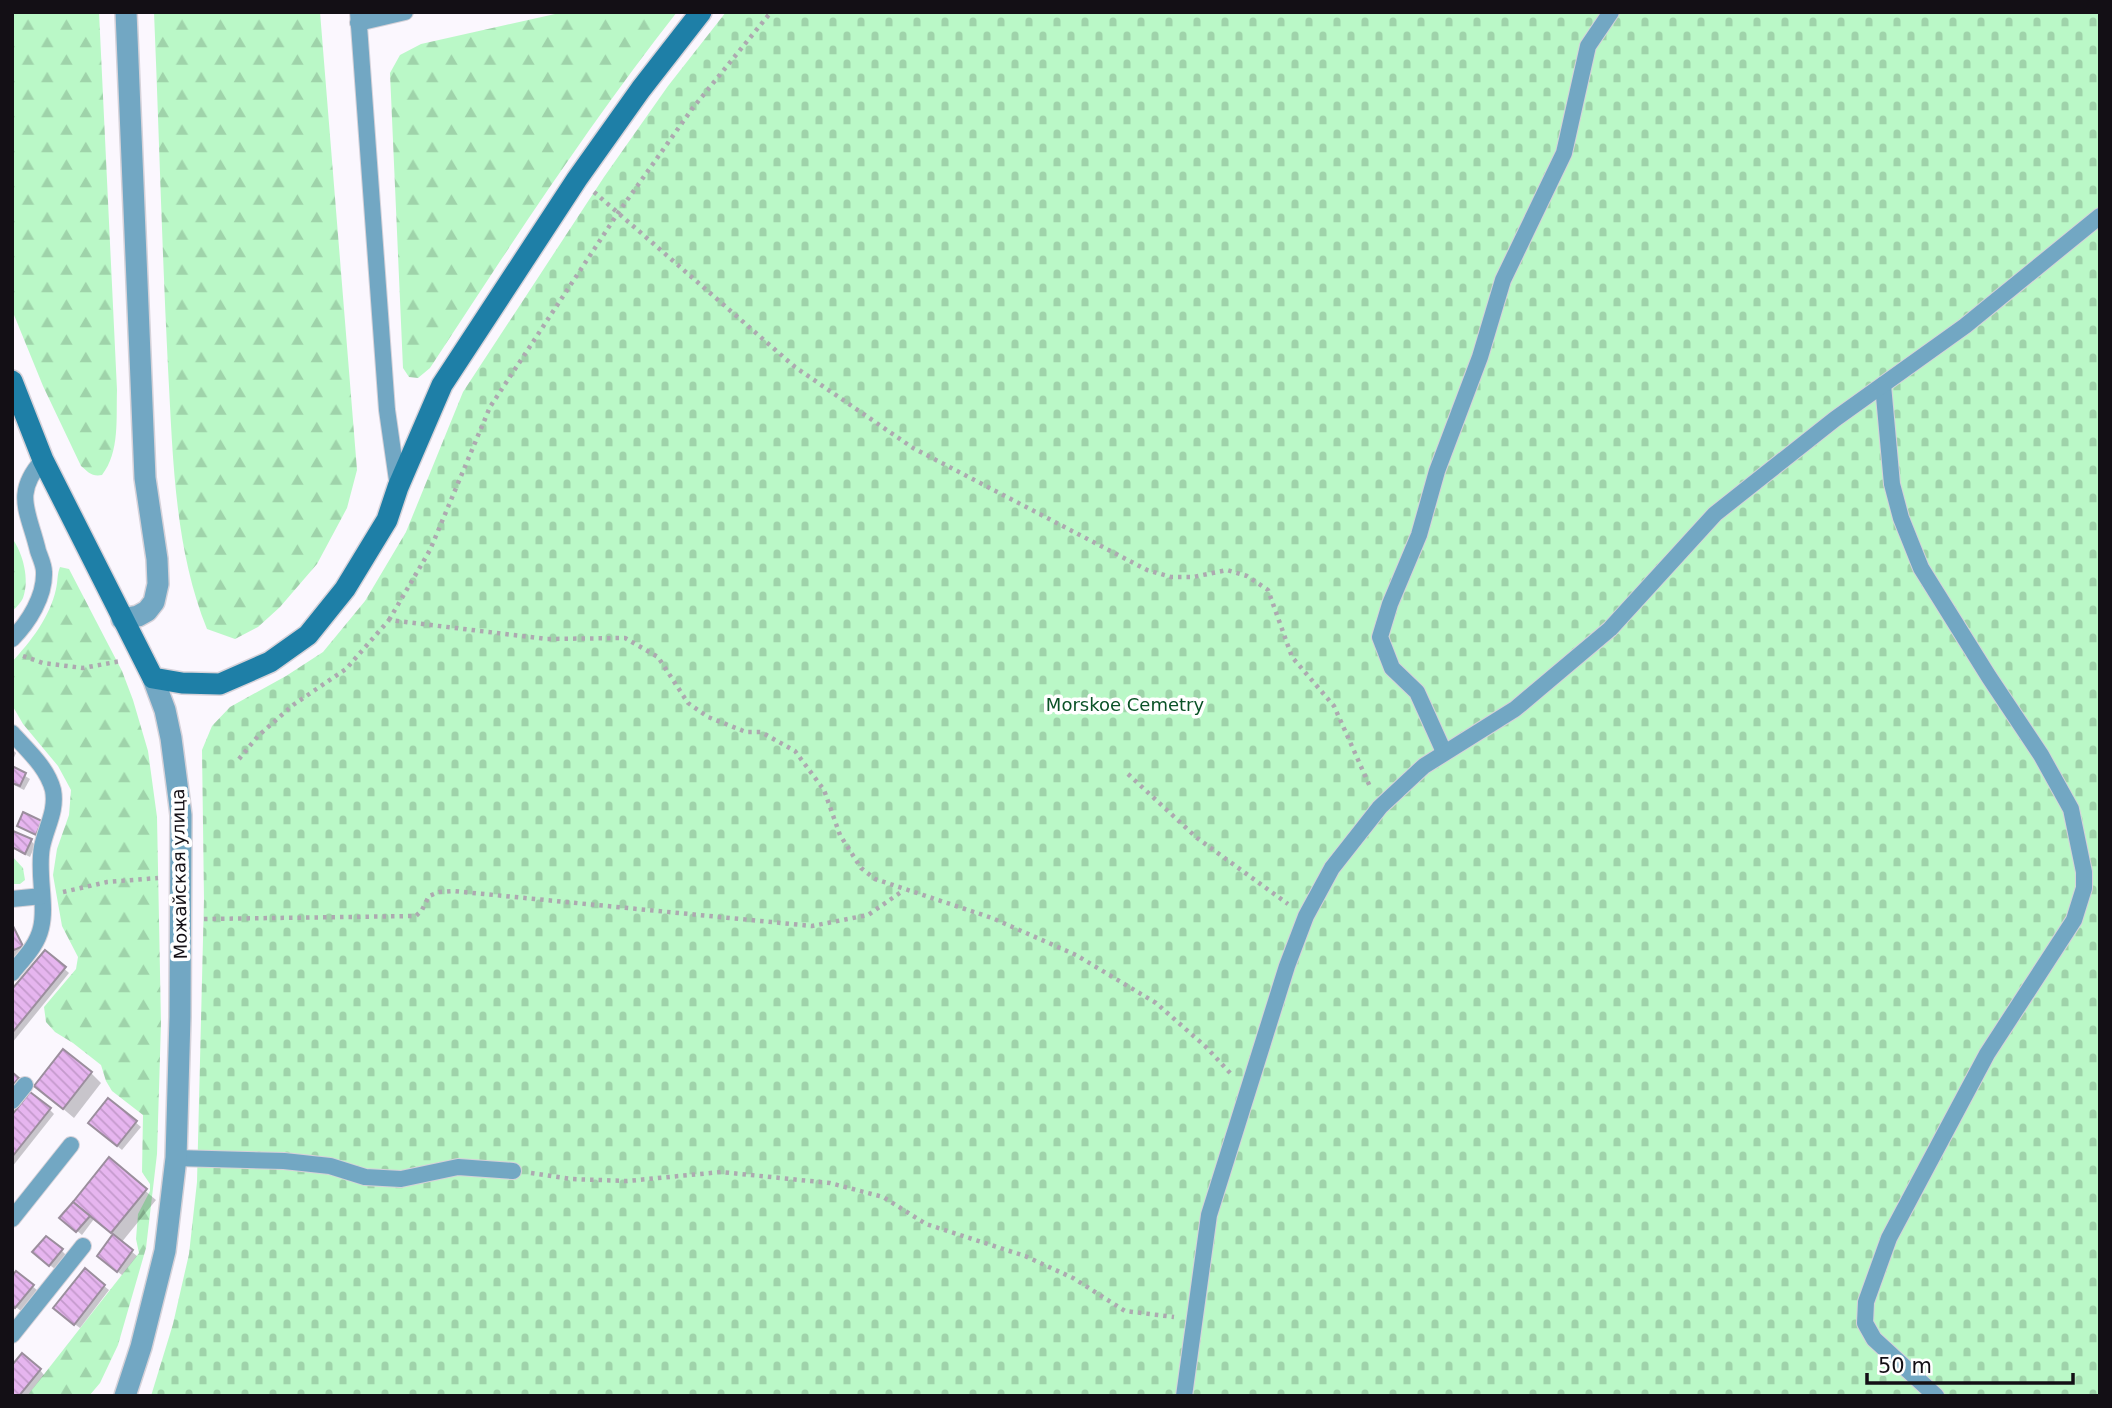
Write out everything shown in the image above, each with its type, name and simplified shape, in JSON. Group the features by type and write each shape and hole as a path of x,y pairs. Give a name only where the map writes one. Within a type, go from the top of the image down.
{"main road":[{"path":"153,678 182,683 220,684 270,662 308,635 345,589 387,520 398,487 442,385 577,179 641,89 701,12"},
{"name":"Можайская улица","path":"12,381 43,460 153,678"}],"street":[{"path":"122,619 147,611 154,602 158,584 145,478 127,12"},
{"name":"Можайская улица","path":"125,1396 166,1251 176,1158 182,919 181,815 171,738 165,710 153,678"}],"lane":[{"path":"398,487 387,410 358,18 405,12"},
{"path":"1444,752 1417,692 1392,668 1380,637 1390,604 1419,535 1437,471 1480,357 1503,280 1564,153 1588,46 1611,12"},
{"path":"1184,1396 1209,1215 1287,966 1306,916 1332,868 1380,807 1424,766 1515,709 1610,629 1715,514 1835,419 1965,326 2100,216"},
{"path":"1883,385 1892,484 1901,518 1921,568 2041,755 2071,809 2084,872 2084,888 2074,920 1987,1055 1889,1238 1866,1302 1865,1323 1874,1339 1936,1396"},
{"path":"14,646 33,612 43,584 44,570 23,496 30,474 43,460"},
{"path":"12,733 46,772 53,791 54,812 42,846 42,927 35,944 12,973"},
{"path":"12,899 42,896"},
{"path":"12,1101 25,1085"},
{"path":"12,1219 71,1145"},
{"path":"176,1158 284,1161 330,1166 365,1177 401,1179 458,1167 513,1171"},
{"path":"12,1335 83,1245"}],"path":[{"path":"239,759 258,736 293,705 346,669 388,620 430,550 490,407 618,213 692,109 771,12"},
{"path":"577,179 796,367 913,448 1147,570 1171,577 1227,570 1247,576 1268,590 1292,657 1334,706 1380,807"},
{"path":"388,620 547,639 625,638 657,657 688,703 708,717 746,732 761,732 795,751 824,790 840,835 861,868 875,879 992,918 1076,955 1156,1003 1206,1047 1247,1091"},
{"path":"14,646 43,663 83,668 141,654"},
{"path":"1128,774 1197,838 1306,916"},
{"path":"42,896 107,882 181,876"},
{"path":"182,919 416,916 429,896 453,891 812,926 868,915 905,890"},
{"path":"513,1171 570,1179 627,1181 721,1172 830,1183 883,1197 926,1224 1025,1256 1073,1278 1125,1311 1195,1319"}],"green space":[{"path":"12,12 99,12 117,390 114,445 108,466 102,475 93,475 81,466 43,386 12,310"},
{"path":"154,12 320,12 357,470 347,508 317,564 280,607 258,627 235,639 207,629 196,598 181,534 166,324"},
{"path":"564,12 677,12 580,143 430,368 418,378 409,377 403,368 390,73 400,55 421,44"},
{"name":"Morskoe Cemetry","path":"726,12 2100,12 2100,1396 151,1396 173,1324 189,1254 197,1182 204,899 202,750 212,726 230,707 323,652 365,601 406,532 463,392 604,177 668,86"},
{"path":"12,538 22,559 26,583 23,598 12,612"},
{"path":"60,567 69,569 122,671 148,751 157,817 161,1023 157,1154 146,1248 118,1345 100,1383 89,1396 27,1396 139,1253 136,1239 138,1214 150,1191 150,1184 142,1172 143,1115 112,1091 101,1065 55,1032 46,1022 44,1007 76,969 78,957 62,926 53,875 57,849 69,815 71,790 58,766 23,724 12,705 12,662 44,619 53,599"},
{"path":"12,856 23,868 25,880 20,884 12,884"}],"building":[{"path":"12,766 26,773 20,786 12,783"},
{"path":"23,812 42,821 36,835 17,826"},
{"path":"13,831 32,839 25,854 12,847"},
{"path":"12,924 23,946 12,951"},
{"path":"45,950 66,967 12,1033 12,989"},
{"path":"63,1049 92,1072 63,1109 34,1086"},
{"path":"12,1072 19,1078 12,1086"},
{"path":"30,1092 51,1108 12,1157 12,1115"},
{"path":"108,1098 137,1121 117,1146 88,1123"},
{"path":"109,1157 147,1189 111,1233 73,1202"},
{"path":"73,1202 90,1216 76,1232 59,1218"},
{"path":"113,1234 133,1250 117,1272 97,1256"},
{"path":"46,1236 63,1249 49,1266 32,1252"},
{"path":"85,1268 105,1285 74,1325 53,1308"},
{"path":"16,1271 34,1285 15,1308 12,1305 12,1276"},
{"path":"22,1353 41,1369 19,1396 12,1396 12,1365"}]}
